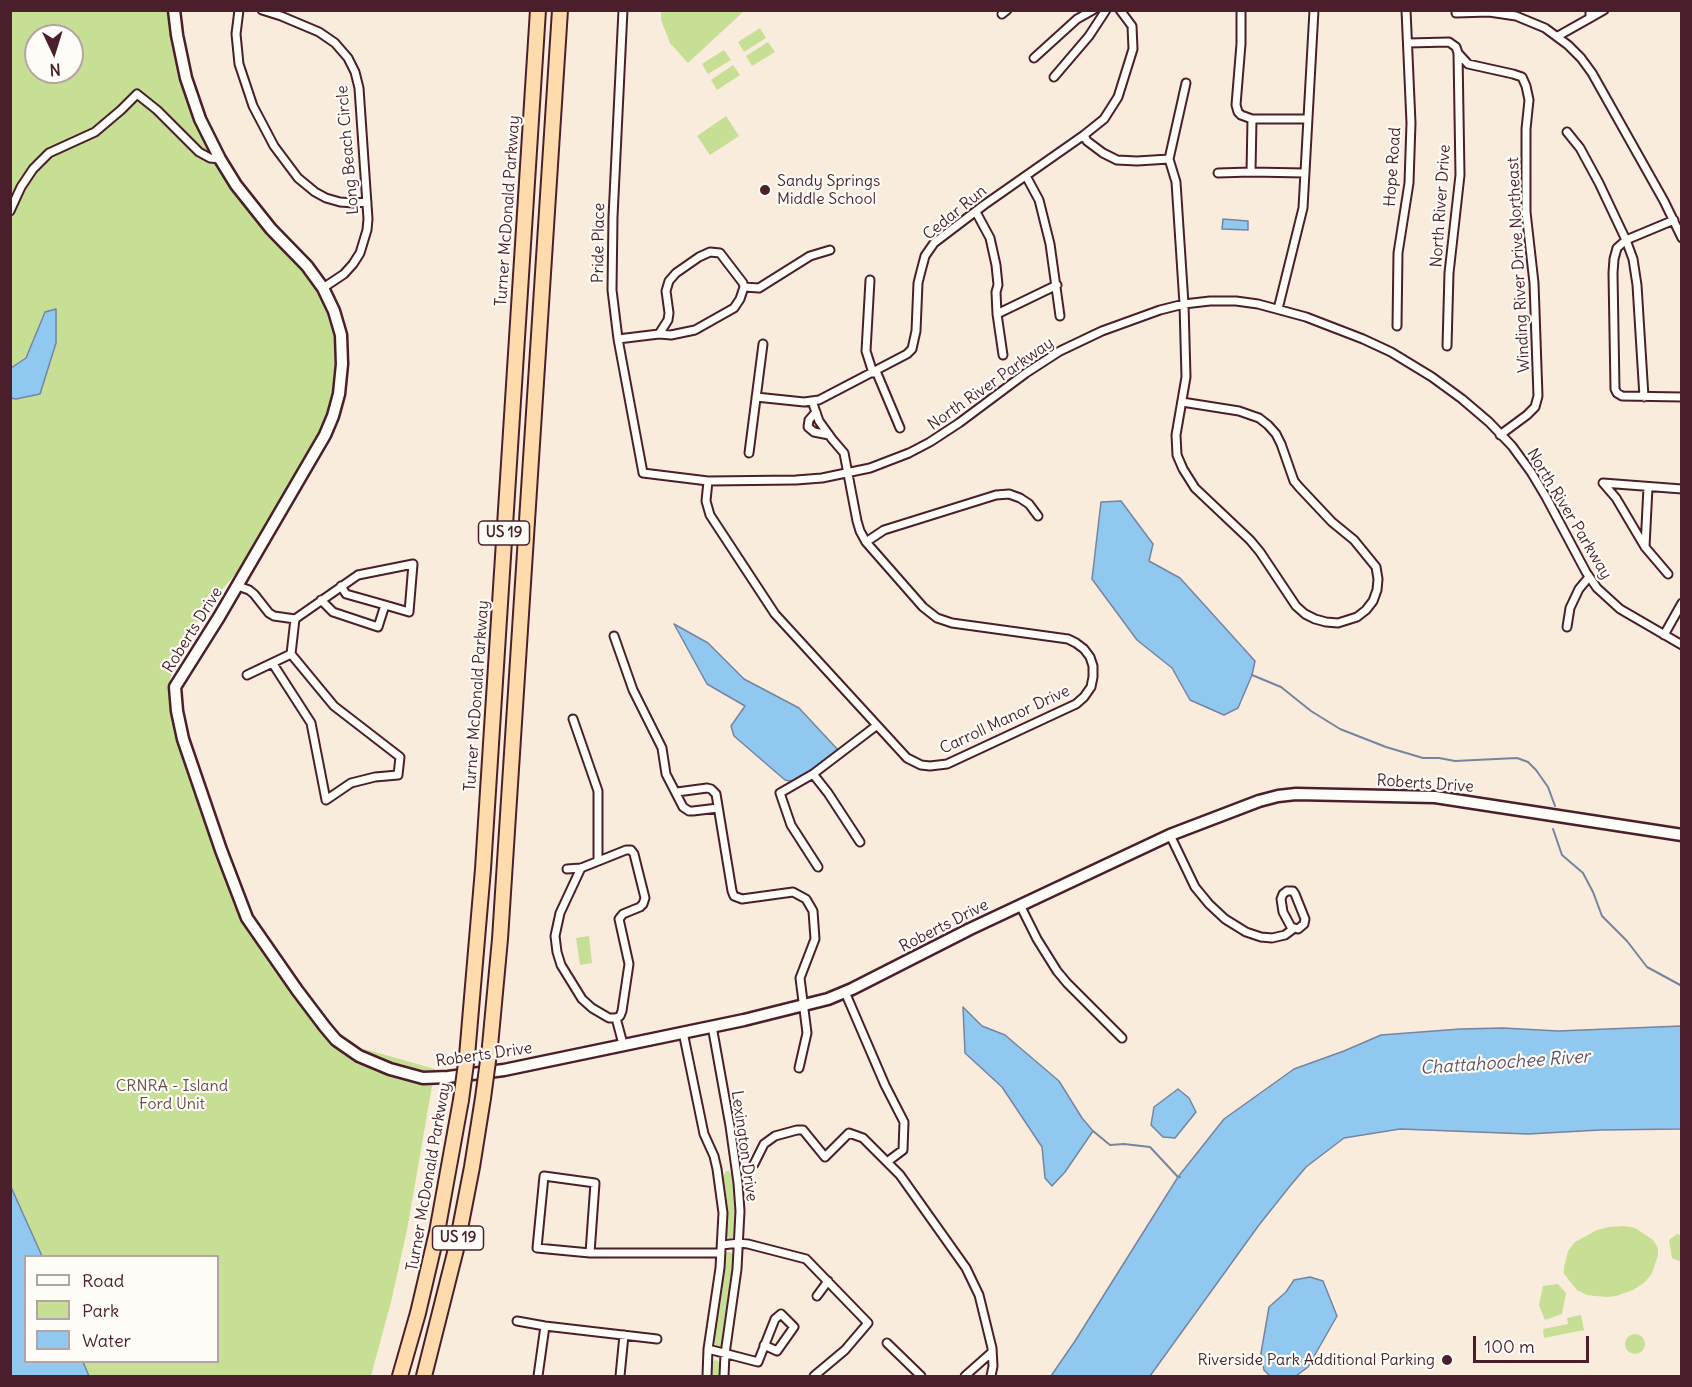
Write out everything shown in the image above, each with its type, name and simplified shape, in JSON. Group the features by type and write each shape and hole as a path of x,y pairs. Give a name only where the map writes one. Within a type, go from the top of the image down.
{"highway":[{"name":"Turner McDonald Parkway","path":"400,1377 433,1251 448,1178 467,1056 483,869 538,10"},
{"name":"US 19","path":"424,1377 456,1249 474,1158 490,1046 500,939 560,10"}],"street":[{"name":"Roberts Drive","path":"174,10 186,78 200,119 220,159 251,205 307,266 323,288 334,310 341,335 342,364 339,394 333,416 324,435 238,586 175,687 177,711 183,739 247,918 297,990 336,1040 359,1056 390,1069 423,1078 448,1077 504,1070 803,1006 845,992 1170,834 1278,796 1296,794 1435,797 1682,835"},
{"path":"239,10 236,34 239,64 253,106 274,146 298,178 315,192 340,202 367,202"},
{"name":"Long Beach Circle","path":"262,10 319,32 335,43 348,58 359,88 367,230 360,254 344,274 323,288"},
{"name":"Pride Place","path":"623,10 612,228 612,290 618,339 643,473"},
{"path":"1034,58 1077,19 1093,10"},
{"path":"1054,77 1089,36 1106,10"},
{"name":"Cedar Run","path":"756,397 804,402 819,400 901,359 912,349 916,331 918,283 925,256 934,243 1104,120 1118,98 1133,49 1132,26 1120,10"},
{"path":"1241,10 1236,105 1241,116 1252,119 1308,119"},
{"path":"1278,309 1303,208 1314,10"},
{"name":"Hope Road","path":"1397,326 1398,253 1409,183 1411,123 1406,10"},
{"path":"1558,36 1590,14 1604,10"},
{"path":"1456,12 1504,13 1531,21 1558,36 1581,58 1674,220 1682,238"},
{"path":"1408,43 1449,42 1456,47 1458,53"},
{"name":"North River Drive","path":"1447,346 1449,273 1460,176 1458,53"},
{"name":"Winding River Drive Northeast","path":"1458,53 1468,64 1522,77 1529,100 1526,129 1526,212 1534,283 1538,396 1535,407 1500,435"},
{"path":"1182,402 1239,411 1259,418 1276,434 1294,480 1299,487 1332,522 1354,540 1376,567 1377,590 1366,610 1357,617 1338,622 1326,622 1305,614 1296,606 1250,540 1195,488 1177,455 1176,435 1186,377 1176,182 1169,159 1186,83"},
{"path":"10,212 21,187 33,169 49,153 95,132 122,110 137,94 157,110 199,152 210,158 220,159"},
{"path":"1251,172 1252,119"},
{"path":"1566,132 1585,156 1633,259 1637,285 1644,397"},
{"path":"1084,135 1087,141 1117,160 1169,159"},
{"path":"1218,173 1305,173"},
{"path":"1026,176 1039,200 1050,244 1060,316"},
{"path":"976,212 990,238 994,256 998,285 997,314 1003,355"},
{"path":"1674,220 1626,240 1617,248 1614,259 1615,389 1622,396 1682,397"},
{"path":"744,287 759,288 810,256 830,250"},
{"path":"618,339 659,334 671,335 695,330 734,308 740,299 743,283 720,253 710,252 699,257 676,273 669,281 666,291 668,320 659,334"},
{"path":"870,280 866,351 900,428"},
{"path":"997,314 1057,285"},
{"name":"North River Parkway","path":"643,473 708,481 796,480 849,474 891,461 930,442 1060,351 1102,331 1130,319 1184,304 1236,301 1278,309 1335,327 1390,352 1432,377 1462,399 1489,423 1531,472 1589,577 1602,594 1620,609 1682,645"},
{"path":"749,453 763,344"},
{"path":"812,401 819,421 844,453 849,474"},
{"path":"816,412 808,420 808,427 814,432 829,435"},
{"name":"Carroll Manor Drive","path":"708,481 706,501 710,515 775,614 900,752 915,762 930,766 947,764 1076,704 1084,697 1094,677 1093,666 1090,657 1076,643 1068,639 952,623 937,618 923,607 866,542 856,521 849,474"},
{"path":"1668,574 1645,547 1616,498 1603,483 1682,489"},
{"path":"1645,547 1648,487"},
{"path":"866,542 884,530 996,495 1009,494 1020,498 1029,504 1038,516"},
{"path":"238,586 254,594 274,616 295,619 321,600 358,574 413,564 409,612 346,594 341,586"},
{"path":"1567,627 1570,609 1579,589 1589,577"},
{"path":"321,600 333,612 378,627 385,605"},
{"path":"1664,635 1682,603"},
{"path":"273,664 311,723 326,800 351,783 375,777 398,775 400,757 334,706 291,654 295,619"},
{"path":"614,636 633,690 662,748 666,774 683,807 689,811 718,808"},
{"path":"248,675 291,654"},
{"path":"573,719 598,791 598,861"},
{"path":"818,867 791,825 780,793 813,774 876,726"},
{"path":"813,774 860,842"},
{"path":"676,792 711,789 716,794 734,896 742,899 794,892 806,898 813,911 815,939 800,978 807,1033 799,1068"},
{"path":"1170,834 1195,887 1225,919 1246,932 1261,937 1272,938 1285,935 1301,927 1305,919 1293,891 1287,891 1281,899 1283,912 1293,929"},
{"path":"567,869 580,868 627,850 631,850 634,854 645,898 644,904 623,914 619,919 628,964 622,1011 616,1018 609,1018 582,999 561,965 556,952 555,936 560,913 580,868"},
{"path":"1020,905 1057,971 1122,1038"},
{"path":"845,992 885,1085 904,1122 903,1150 887,1162"},
{"path":"616,1018 623,1044"},
{"name":"Lexington Drive","path":"711,1026 730,1126 740,1211 737,1269 724,1377"},
{"name":"Lexington Drive","path":"683,1032 704,1134 714,1156 718,1173 723,1213 722,1249 708,1349 707,1377"},
{"path":"754,1164 764,1144 775,1136 797,1130 803,1130 825,1157 849,1133 863,1138 900,1174 966,1268 979,1295 992,1352 991,1377"},
{"path":"590,1253 594,1183 544,1176 537,1248 590,1253 722,1249 739,1243 806,1259 868,1323 845,1350 814,1377"},
{"path":"817,1296 828,1281"},
{"path":"708,1349 758,1362 764,1345 775,1319 781,1314 794,1327 777,1351 764,1345"},
{"path":"517,1321 657,1339"},
{"path":"538,1377 545,1326"},
{"path":"620,1377 624,1335"},
{"path":"887,1343 921,1377"},
{"path":"964,1377 992,1352"}],"green space":[{"path":"661,10 744,11 688,63 670,43 661,20"},
{"name":"CRNRA - Island Ford Unit","path":"11,11 176,11 199,115 230,175 327,295 341,350 339,400 263,542 207,607 175,655 168,691 181,736 250,928 329,1039 435,1069 407,1230 371,1376 89,1376 83,1363 219,1363 219,1255 42,1255 11,1187 10,398 16,399 56,310 44,312 26,358 11,368"},
{"path":"760,28 766,38 744,52 738,42"},
{"path":"768,42 775,52 752,66 746,56"},
{"path":"724,50 731,60 708,74 702,64"},
{"path":"733,65 740,75 717,90 711,80"},
{"path":"726,116 739,136 710,155 697,136"},
{"path":"589,936 592,963 580,965 576,938"},
{"path":"726,1171 732,1175 735,1200 736,1236 731,1239 726,1236 726,1196 723,1177"},
{"path":"1624,1226 1635,1228 1653,1240 1658,1248 1658,1256 1651,1275 1633,1290 1616,1296 1587,1295 1577,1290 1564,1274 1568,1251 1575,1242 1597,1230"},
{"path":"1677,1234 1681,1235 1681,1262 1672,1258 1669,1240"},
{"path":"729,1252 734,1254 734,1259 723,1341 722,1346 717,1347 714,1342 715,1323 724,1257"},
{"path":"1558,1284 1566,1293 1562,1314 1545,1320 1539,1305 1543,1286"},
{"path":"1581,1315 1584,1330 1544,1338 1543,1329 1568,1324 1567,1318"},
{"path":"1635,1334 1642,1337 1645,1344 1642,1351 1635,1354 1628,1351 1625,1344 1628,1337"},
{"path":"717,1360 721,1365 721,1376 710,1376 711,1363"}],"water":[{"path":"1223,219 1248,221 1248,230 1222,229"},
{"path":"56,309 56,343 40,394 11,398 11,368 26,358 45,312"},
{"path":"1121,501 1153,544 1149,561 1180,578 1255,661 1252,675 1238,708 1224,715 1190,700 1172,668 1137,640 1092,579 1101,502"},
{"path":"674,624 708,643 744,679 799,708 840,752 796,782 785,780 734,736 731,726 745,706 707,684"},
{"path":"963,1007 982,1026 1005,1035 1059,1081 1093,1131 1065,1172 1052,1186 1045,1178 1042,1147 1002,1087 965,1053"},
{"name":"Chattahoochee River","path":"1681,1026 1681,1129 1528,1134 1400,1129 1344,1138 1306,1167 1290,1186 1259,1225 1150,1376 1051,1376 1178,1177 1224,1119 1294,1069 1381,1035 1460,1029 1503,1028 1558,1031"},
{"path":"1178,1089 1189,1098 1196,1112 1175,1138 1163,1137 1151,1125 1154,1107"},
{"path":"11,1187 42,1255 24,1255 24,1363 83,1363 89,1376 11,1376"},
{"path":"1310,1277 1323,1281 1337,1316 1308,1367 1296,1376 1270,1376 1264,1370 1261,1353 1269,1307 1286,1292 1294,1280"}],"waterway":[{"path":"1252,675 1281,687 1311,711 1340,729 1386,747 1423,758 1455,761 1517,758 1528,762 1548,787 1555,806"},
{"path":"1553,829 1562,855 1583,873 1602,916 1627,941 1647,967 1682,986"},
{"path":"1093,1131 1110,1145 1150,1147 1180,1177"}],"place":[{"name":"Sandy Springs Middle School","path":"765,190"},
{"name":"Riverside Park Additional Parking","path":"1447,1360"}]}
